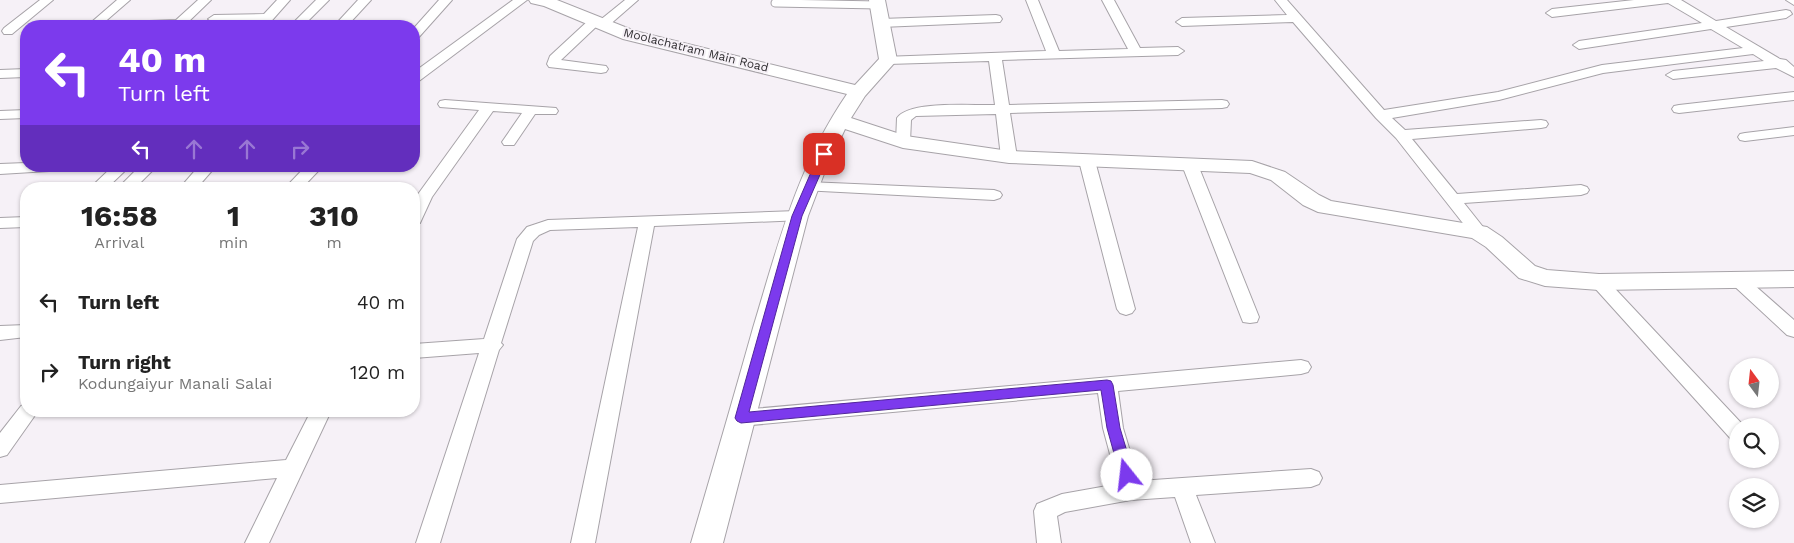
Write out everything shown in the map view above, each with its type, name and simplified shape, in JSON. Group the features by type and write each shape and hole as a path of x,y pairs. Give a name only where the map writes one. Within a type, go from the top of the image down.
{"street":[{"path":"4,31 47,0"},
{"path":"100,20 124,0"},
{"path":"183,20 205,0"},
{"path":"266,20 284,0"},
{"path":"302,20 323,0"},
{"path":"346,20 365,0"},
{"path":"420,29 446,0"},
{"path":"420,74 521,0"},
{"name":"Moolachatram Main Road","path":"537,0 548,2 629,35 858,91"},
{"path":"601,69 554,64 555,59 598,23 632,0"},
{"path":"1032,0 1054,54"},
{"path":"1108,0 1136,52"},
{"path":"1281,0 1381,115 1401,135 1479,232 1494,242 1527,272 1545,278 1598,282 1794,279"},
{"path":"1552,13 1665,0"},
{"path":"1672,0 1794,72"},
{"path":"1765,6 1793,1"},
{"path":"888,60 879,9 996,19"},
{"path":"1579,45 1786,14"},
{"path":"1182,22 1297,18"},
{"path":"214,19 231,20"},
{"path":"4,31 20,30"},
{"path":"1381,115 1506,95 1602,69 1756,50"},
{"path":"707,543 797,216 808,187 840,121 858,91 888,60 1178,51"},
{"path":"995,56 1009,157"},
{"path":"1673,75 1794,61"},
{"path":"0,74 20,73"},
{"path":"1679,109 1794,96"},
{"path":"445,104 551,111"},
{"path":"903,142 904,118 912,113 1222,104"},
{"path":"420,196 489,107"},
{"path":"509,142 532,110"},
{"path":"0,115 20,114"},
{"path":"840,121 903,142 1009,157 1252,167 1278,176 1311,200 1326,207 1479,232"},
{"path":"1401,135 1540,124"},
{"path":"1745,137 1794,131"},
{"path":"1087,161 1126,309"},
{"path":"1190,165 1250,317"},
{"path":"0,169 20,168"},
{"path":"105,182 116,172"},
{"path":"132,182 143,172"},
{"path":"193,182 202,172"},
{"path":"299,182 309,172"},
{"path":"808,187 994,195"},
{"path":"1453,198 1581,190"},
{"path":"428,543 493,345 525,239 533,231 548,225 797,216"},
{"path":"583,543 648,221"},
{"path":"0,223 20,222"},
{"path":"1738,280 1794,330"},
{"path":"1598,282 1729,423"},
{"path":"0,333 20,331"},
{"path":"420,351 493,345"},
{"path":"741,418 1301,367"},
{"path":"1107,385 1114,428 1131,491"},
{"path":"4,438 23,417"},
{"path":"257,543 318,417"},
{"path":"0,494 295,468"},
{"path":"1049,543 1045,511 1062,504 1131,491 1182,489 1311,478"},
{"path":"1182,489 1203,543"}],"lane":[{"path":"776,3 879,9"}],"route":[{"path":"824,154 797,216 741,418 1107,385 1114,428 1127,475"}]}
